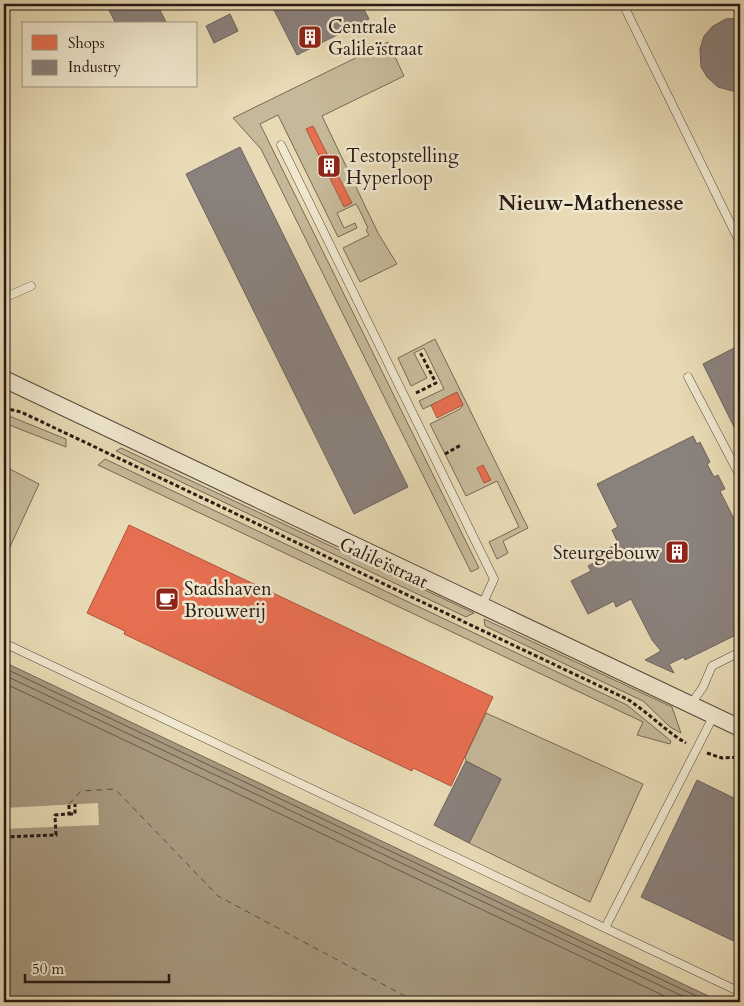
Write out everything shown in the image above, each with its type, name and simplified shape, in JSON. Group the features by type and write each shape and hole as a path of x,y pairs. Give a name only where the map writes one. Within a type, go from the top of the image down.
{"street":[{"name":"Galileïstraat","path":"4,379 740,728"}],"lane":[{"path":"623,4 740,243"},
{"path":"280,145 494,579 482,605"},
{"path":"4,298 31,286"},
{"path":"688,377 740,476"},
{"path":"4,643 740,992"},
{"path":"690,704 703,687 712,666 740,652"},
{"path":"605,928 714,715"}],"path":[{"path":"406,398 436,383 420,352"},
{"name":"Galileïstraat","path":"4,408 30,416 627,699 645,710 674,736 697,748 722,758 740,758"},
{"path":"444,454 461,445"},
{"path":"69,804 69,814"},
{"path":"4,837 56,835 55,815 75,814 75,804"}],"shaded area":[{"path":"388,42 404,76 322,116 378,233 397,264 360,282 343,248 369,235 366,230 368,228 356,204 337,213 344,228 355,223 357,228 338,237 278,115 260,124 479,568 471,572 261,149 233,118"},
{"path":"435,339 528,528 503,541 508,553 497,559 489,542 519,527 497,481 466,496 430,424 460,409 463,405 457,393 423,409 419,401 444,389 424,348 414,353 427,378 411,386 398,358"},
{"path":"4,414 66,439 66,447 4,423"},
{"path":"121,448 474,613 466,617 116,451"},
{"path":"105,459 627,705 671,741 670,744 637,735 643,722 98,465"},
{"path":"4,466 39,484 4,560"},
{"path":"484,619 672,707 681,733 670,727 643,701 485,626"},
{"path":"486,713 643,784 590,902 469,843 501,779 466,761 465,757"}],"water":[{"path":"4,662 721,1002 4,1002"}],"pier":[{"path":"98,803 99,825 4,829 4,808"}],"building: Shops":[{"name":"Testopstelling Hyperloop","path":"313,126 352,203 344,207 306,129"},
{"path":"457,392 463,405 437,418 431,405"},
{"path":"483,465 491,480 484,483 477,468"},
{"path":"129,525 493,697 451,786 413,768 412,771 124,634 125,631 87,613"}],"building: Industry":[{"path":"106,4 157,4 166,22 115,22"},
{"name":"Centrale Galileïstraat","path":"271,4 361,4 369,19 297,55"},
{"path":"230,14 238,31 214,43 206,26"},
{"path":"740,18 740,91 733,91 718,87 707,77 701,67 700,49 704,36 713,26 726,19"},
{"path":"240,147 408,487 354,514 186,174"},
{"path":"740,345 740,426 735,429 703,364"},
{"name":"Steurgebouw","path":"693,436 697,444 700,442 710,462 707,464 714,477 718,475 725,489 720,491 733,517 738,515 740,519 740,633 685,660 684,657 669,664 674,673 645,660 661,651 652,640 631,599 616,607 614,601 588,614 571,581 591,571 588,566 599,560 610,555 613,560 616,559 609,548 618,543 612,530 618,527 597,484"},
{"path":"466,761 501,779 469,843 434,825"},
{"path":"697,780 740,801 740,944 641,897"}],"ferry route":[{"path":"69,804 81,791 115,789 218,896 416,1002"}],"place":[{"name":"Centrale Galileïstraat","path":"310,37"},
{"name":"Testopstelling Hyperloop","path":"329,166"},
{"name":"Steurgebouw","path":"677,552"},
{"name":"Stadshaven Brouwerij","path":"167,599"}],"district":[{"name":"Nieuw-Mathenesse","path":"591,203"}]}
